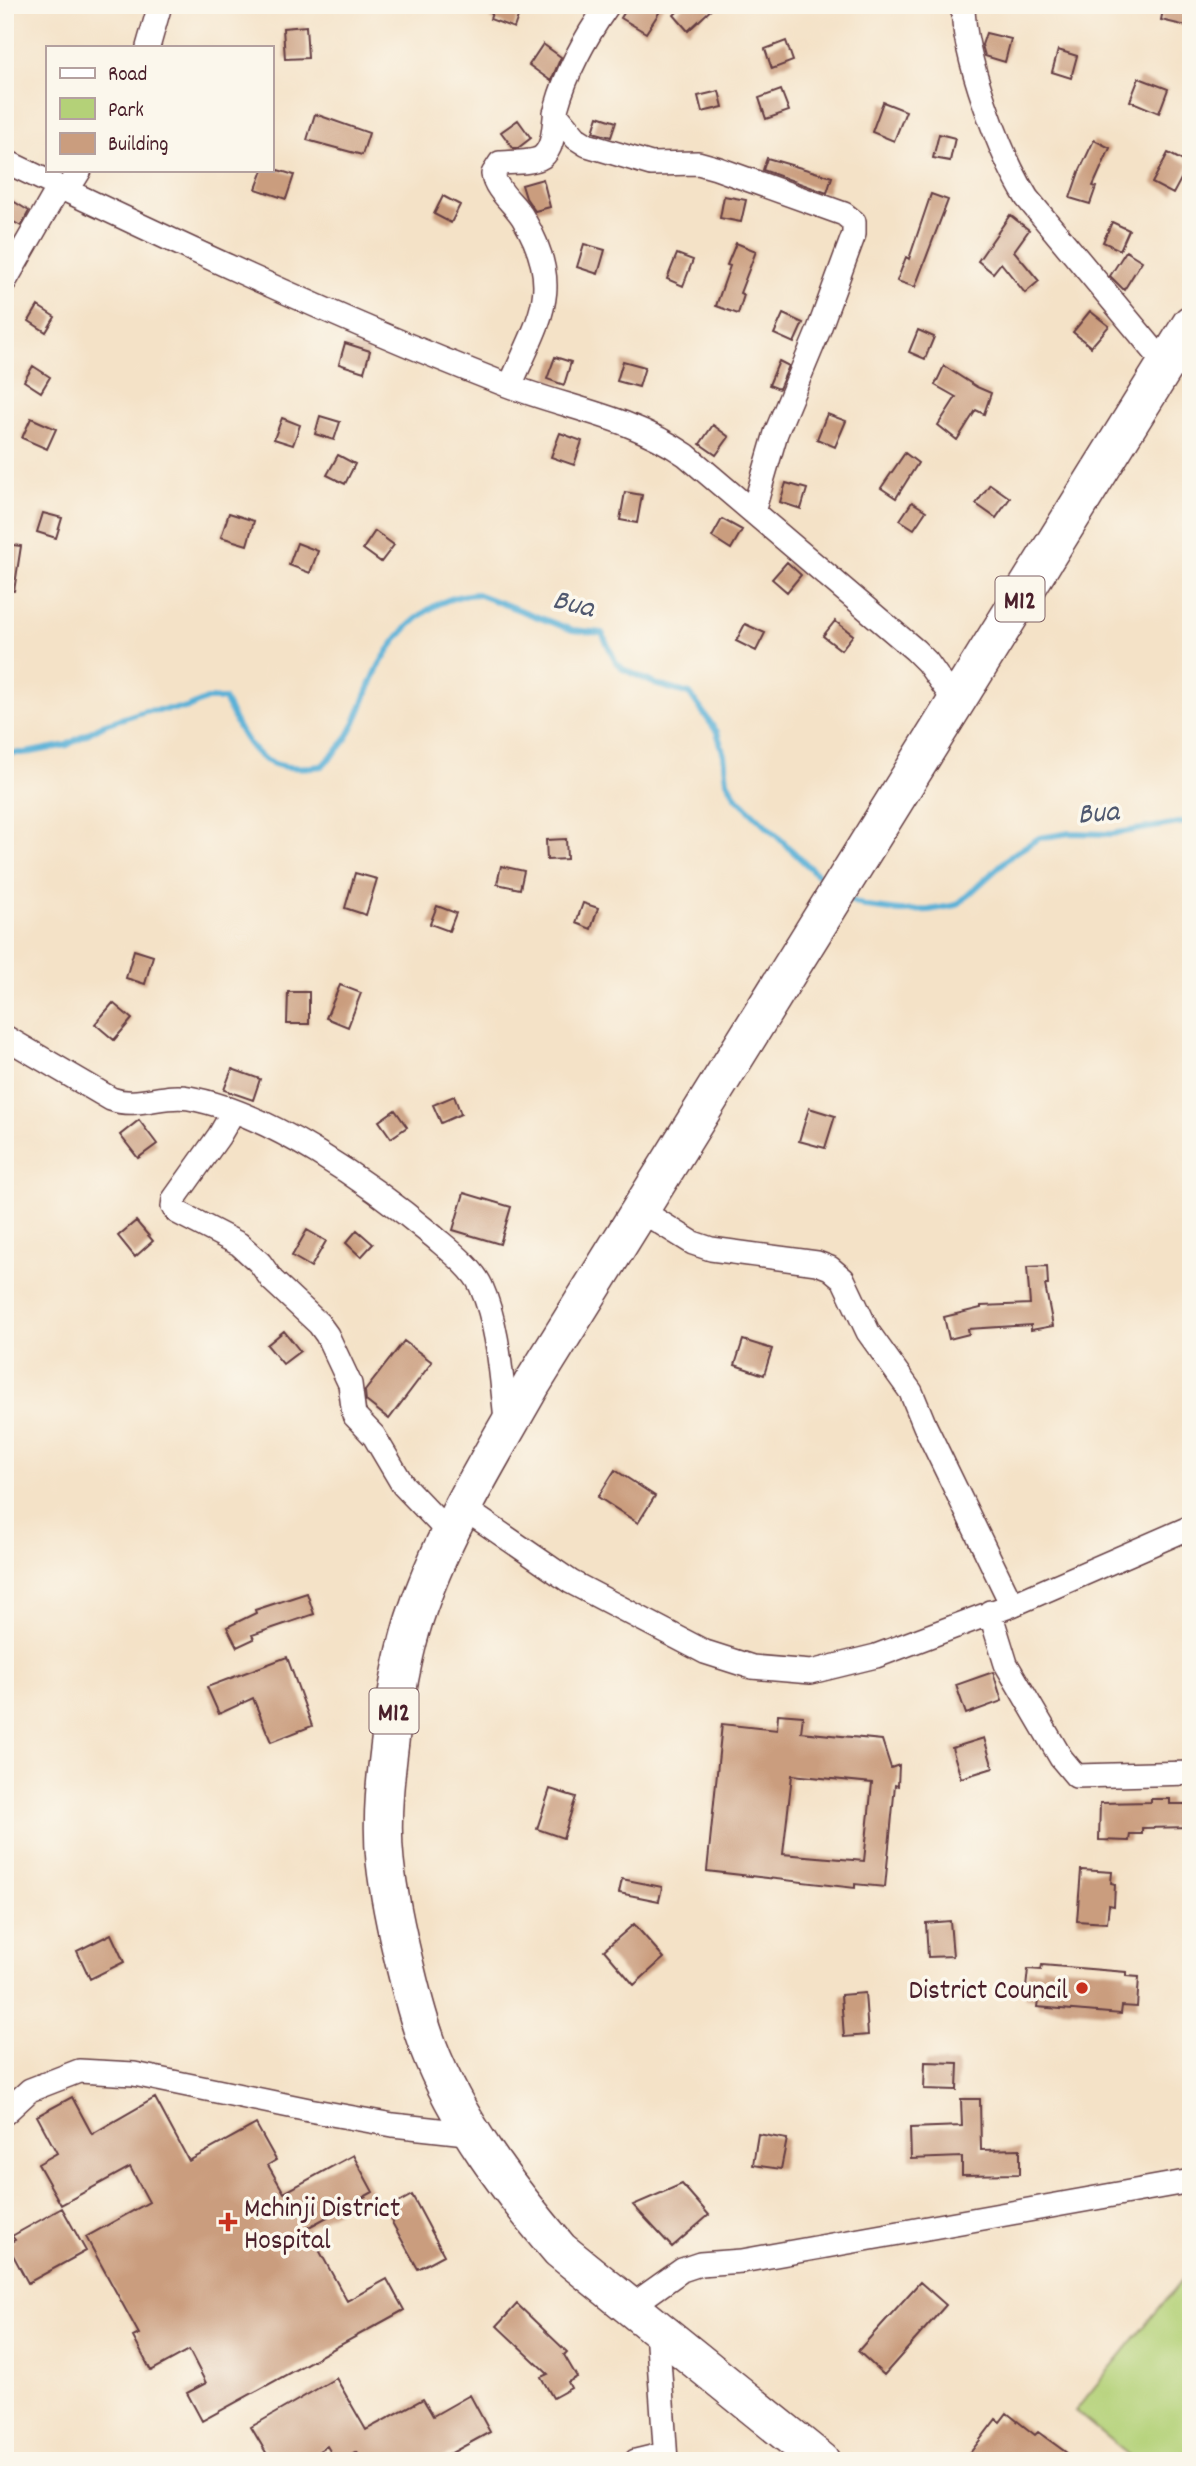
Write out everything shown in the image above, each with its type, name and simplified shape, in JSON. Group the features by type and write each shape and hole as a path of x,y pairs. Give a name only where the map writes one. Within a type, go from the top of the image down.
{"highway":[{"name":"M12","path":"821,2461 560,2250 527,2211 459,2108 428,2047 394,1922 385,1858 384,1804 398,1680 414,1621 433,1568 508,1427 1191,324"}],"street":[{"path":"148,46 160,5"},
{"path":"510,386 541,312 547,278 537,242 492,174 499,163 541,157 553,132 555,113 590,30 608,5"},
{"path":"964,5 965,35 1012,174 1027,198 1166,365"},
{"path":"555,113 576,138 587,145 651,164 698,163 716,168 844,214 854,222 854,234 828,306 776,433 753,512"},
{"path":"5,161 291,294 510,386 616,418 643,430 686,455 915,650 927,662 956,704"},
{"path":"5,281 63,189 78,172"},
{"path":"5,1037 124,1104 189,1098 276,1130 348,1173 399,1208 455,1254 480,1284 493,1321 508,1427"},
{"path":"233,1112 174,1199 173,1207 177,1212 239,1244 260,1263 272,1280 319,1324 350,1384 354,1415 374,1436 403,1485 456,1521 705,1652 752,1667 811,1672 876,1656 1001,1608 1191,1527"},
{"path":"640,1210 693,1243 817,1263 830,1268 844,1279 868,1332 911,1392 1001,1608 1006,1664 1061,1758 1076,1776 1191,1773"},
{"path":"5,2113 30,2090 79,2071 134,2074 393,2125 475,2134"},
{"path":"636,2461 665,2458 643,2319 682,2270 700,2264 742,2261 1191,2181"}],"green space":[{"path":"1191,2269 1191,2461 1136,2461 1075,2411"}],"building":[{"path":"495,5 522,5 514,28 490,19"},
{"path":"629,5 664,5 646,33 621,18"},
{"path":"684,5 716,5 688,31 674,15"},
{"path":"1164,5 1191,5 1191,27 1161,20"},
{"path":"306,26 308,58 285,59 283,28"},
{"path":"986,33 1011,39 1005,62 985,56 982,45"},
{"path":"786,41 793,61 772,69 765,49"},
{"path":"543,44 561,57 551,81 529,65"},
{"path":"1058,50 1077,56 1071,78 1052,72"},
{"path":"1139,78 1168,89 1159,113 1130,101"},
{"path":"781,90 789,111 766,119 759,98"},
{"path":"719,91 723,107 702,112 698,96"},
{"path":"883,102 906,111 894,141 872,132"},
{"path":"315,114 369,133 362,155 307,140"},
{"path":"598,116 616,122 611,137 593,132"},
{"path":"518,120 531,138 518,148 513,148 501,132"},
{"path":"939,134 955,138 950,161 933,158"},
{"path":"1094,140 1110,148 1093,186 1096,187 1090,204 1070,198"},
{"path":"1168,153 1189,164 1173,194 1152,183"},
{"path":"767,158 832,177 827,193 763,170"},
{"path":"278,170 294,175 286,199 256,189 262,172"},
{"path":"543,179 550,207 535,211 526,198 522,185"},
{"path":"931,194 948,200 915,287 897,281 906,257 909,259"},
{"path":"5,196 29,211 21,226 5,217"},
{"path":"443,196 460,205 451,223 434,214"},
{"path":"724,196 746,200 741,222 720,218"},
{"path":"1010,215 1029,230 1014,251 1039,281 1025,293 1001,263 993,273 978,261"},
{"path":"1112,222 1129,230 1120,250 1103,242"},
{"path":"736,243 756,251 740,293 744,295 738,314 716,306"},
{"path":"584,244 605,250 598,274 577,267"},
{"path":"1126,251 1142,261 1124,290 1110,276"},
{"path":"677,254 693,260 683,286 667,279"},
{"path":"38,306 55,317 46,332 29,321"},
{"path":"1090,311 1109,326 1091,347 1073,332"},
{"path":"783,314 803,323 794,343 774,334"},
{"path":"918,330 934,337 925,359 909,352"},
{"path":"345,343 370,351 364,372 339,364"},
{"path":"555,357 571,362 564,385 547,379"},
{"path":"623,361 645,367 639,387 617,381"},
{"path":"779,361 789,366 779,389 769,385"},
{"path":"33,366 50,377 41,392 24,381"},
{"path":"944,366 991,393 984,414 976,410 957,440 938,425 956,397 935,385"},
{"path":"827,414 846,421 835,447 817,439"},
{"path":"320,416 340,422 334,440 315,434"},
{"path":"31,418 56,429 47,449 22,438"},
{"path":"282,418 300,425 293,445 274,439"},
{"path":"713,425 729,437 716,455 700,444"},
{"path":"560,433 582,441 574,465 551,457"},
{"path":"905,453 918,463 896,498 881,488"},
{"path":"338,455 355,464 345,484 327,475"},
{"path":"786,483 807,489 801,509 780,502"},
{"path":"990,484 1010,498 996,518 976,504"},
{"path":"625,492 642,495 637,523 620,520"},
{"path":"912,502 926,511 914,529 900,520"},
{"path":"43,513 62,518 56,538 37,532"},
{"path":"229,513 254,521 247,545 221,537"},
{"path":"722,519 742,530 731,549 712,537"},
{"path":"375,531 394,545 381,562 363,549"},
{"path":"297,543 318,551 310,573 289,565"},
{"path":"5,544 21,546 14,591 5,590"},
{"path":"787,562 801,575 787,592 772,579"},
{"path":"835,621 853,635 841,650 823,636"},
{"path":"745,624 765,633 756,651 736,641"},
{"path":"566,839 567,859 547,860 546,840"},
{"path":"501,866 524,871 520,889 497,884"},
{"path":"355,873 377,879 366,915 345,908"},
{"path":"583,903 598,908 591,929 576,923"},
{"path":"437,906 456,913 449,931 430,924"},
{"path":"134,950 153,956 145,984 126,978"},
{"path":"340,985 361,993 348,1027 326,1018"},
{"path":"288,992 309,992 309,1024 287,1024"},
{"path":"113,1003 132,1019 114,1040 95,1024"},
{"path":"232,1069 260,1079 253,1100 224,1090"},
{"path":"454,1096 461,1114 441,1123 433,1105"},
{"path":"809,1108 835,1116 825,1148 799,1141"},
{"path":"395,1110 407,1127 391,1138 379,1121"},
{"path":"139,1120 157,1144 138,1158 120,1135"},
{"path":"464,1193 511,1207 500,1244 453,1230"},
{"path":"136,1221 153,1241 135,1257 118,1236"},
{"path":"307,1230 326,1241 311,1267 292,1256"},
{"path":"357,1230 373,1244 361,1257 346,1243"},
{"path":"1047,1266 1048,1285 1045,1285 1053,1326 1031,1330 1031,1325 968,1329 969,1334 949,1339 944,1317 981,1306 1030,1304 1027,1267"},
{"path":"284,1331 300,1351 283,1364 267,1345"},
{"path":"743,1340 772,1349 764,1375 735,1365"},
{"path":"404,1341 432,1362 389,1419 366,1401 365,1391"},
{"path":"615,1470 655,1496 638,1523 598,1497"},
{"path":"307,1593 314,1614 252,1635 254,1639 237,1647 227,1627 256,1613 255,1610"},
{"path":"287,1657 312,1726 271,1742 253,1698 219,1714 207,1687"},
{"path":"993,1672 1002,1701 966,1714 956,1685"},
{"path":"778,1714 803,1716 801,1732 882,1740 891,1768 899,1765 885,1887 855,1884 855,1888 707,1871 722,1724 777,1730","holes":["792,1775 872,1783 864,1861 783,1854"]},
{"path":"984,1738 993,1768 961,1778 952,1748"},
{"path":"550,1789 576,1797 563,1838 537,1829"},
{"path":"1151,1799 1170,1799 1170,1804 1191,1804 1191,1827 1142,1828 1142,1834 1130,1834 1129,1841 1099,1840 1100,1803 1151,1802"},
{"path":"1081,1870 1112,1872 1111,1883 1115,1884 1114,1906 1109,1905 1107,1923 1077,1921"},
{"path":"622,1879 662,1887 659,1901 619,1893"},
{"path":"950,1921 953,1956 928,1957 926,1923"},
{"path":"634,1924 664,1958 634,1985 604,1950"},
{"path":"111,1934 124,1962 90,1979 77,1951"},
{"name":"District Council","path":"1042,1965 1126,1972 1126,1976 1139,1977 1137,2007 1122,2006 1121,2014 1037,2007 1038,2000 1025,1998 1028,1969 1041,1970"},
{"path":"865,1993 868,2035 844,2037 841,1995"},
{"path":"925,2062 958,2063 957,2090 924,2089"},
{"path":"72,2097 92,2134 155,2098 189,2161 256,2124 276,2160 268,2165 284,2193 353,2155 373,2192 307,2228 347,2301 387,2279 404,2310 202,2421 187,2393 206,2383 189,2350 151,2371 133,2337 139,2334 86,2237 149,2202 130,2167 61,2205 38,2164 57,2153 37,2116"},
{"path":"961,2099 980,2099 981,2150 1020,2149 1020,2174 962,2175 962,2157 911,2159 910,2128 962,2126"},
{"path":"758,2134 787,2139 781,2169 753,2165"},
{"path":"682,2184 709,2215 672,2247 633,2205"},
{"path":"412,2195 444,2255 418,2269 385,2210"},
{"path":"62,2208 86,2251 28,2283 7,2244 15,2240 12,2236"},
{"path":"920,2282 946,2305 884,2375 858,2351"},
{"path":"517,2304 567,2352 564,2355 577,2377 568,2382 571,2388 553,2398 541,2377 548,2374 497,2326"},
{"path":"336,2378 366,2430 423,2399 433,2416 470,2395 490,2432 437,2461 361,2461 357,2452 336,2461 327,2446 302,2461 271,2461 251,2427"},
{"path":"1007,2413 1035,2435 1038,2432 1078,2461 964,2461 996,2419 1000,2422"}],"waterway":[{"name":"Bua","path":"5,753 26,753 67,745 105,724 145,711 187,708 207,699 224,699 241,733 259,755 283,766 322,766 350,733 380,664 408,626 433,607 461,596 477,594 572,630 602,633 616,662 623,669 658,685 690,694 717,732 724,755 727,781 736,797 829,886"},
{"name":"Bua","path":"847,899 867,907 900,911 957,905 1012,855 1039,838 1070,833 1111,834 1191,821"}],"place":[{"name":"District Council","path":"1082,1988"},
{"name":"Mchinji District Hospital","path":"228,2222"}]}
